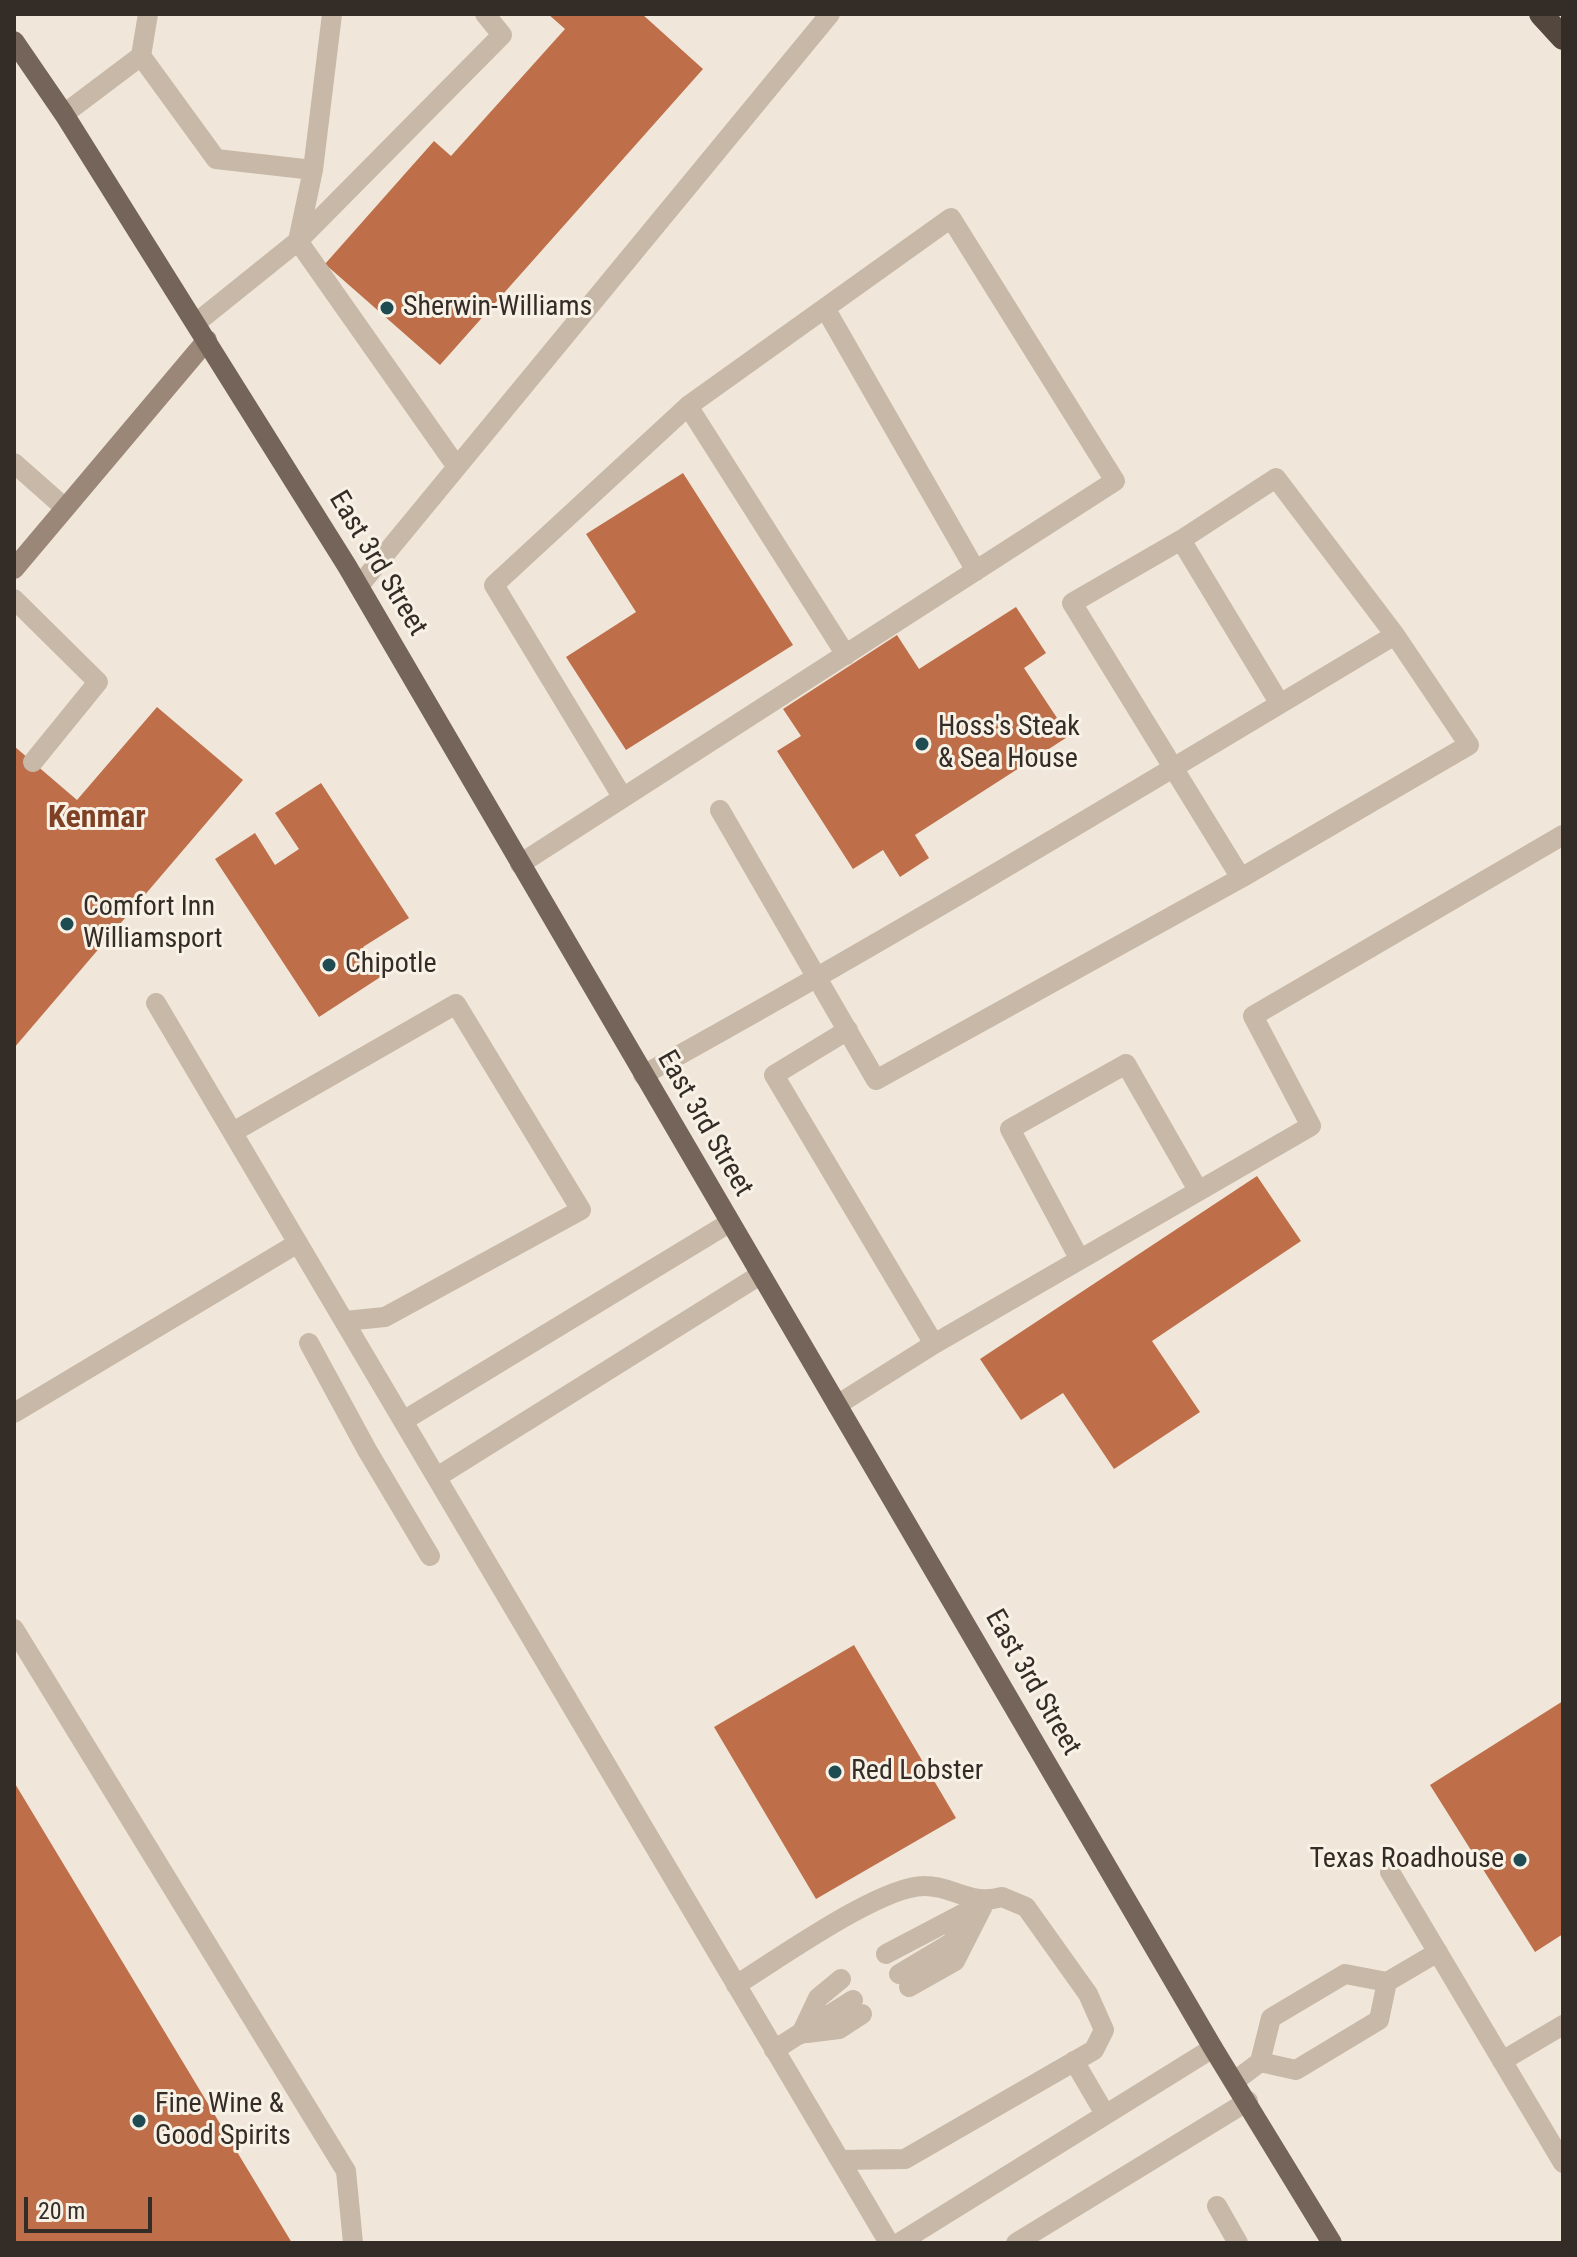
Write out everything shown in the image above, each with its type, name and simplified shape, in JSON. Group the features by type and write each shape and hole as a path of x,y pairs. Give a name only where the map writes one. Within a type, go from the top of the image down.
{"highway":[{"path":"1541,14 1563,38"}],"main road":[{"name":"East 3rd Street","path":"14,41 64,114 359,586 1213,2048 1332,2243"}],"street":[{"path":"14,569 201,332"}],"lane":[{"path":"64,114 141,56 148,14"},
{"path":"332,14 313,170 298,241 457,467"},
{"path":"201,332 298,241 502,35 485,14"},
{"path":"359,586 830,14"},
{"path":"141,56 216,159 313,170"},
{"path":"520,864 623,798 846,655 1115,481 951,218 688,406 494,585 623,798"},
{"path":"825,308 976,571"},
{"path":"688,406 846,655"},
{"path":"14,463 65,508"},
{"path":"720,810 876,1080 1241,878 1469,745 1395,635 1276,478 1181,540 1072,603 1241,878"},
{"path":"1181,540 1280,704"},
{"path":"14,599 98,682 33,762"},
{"path":"643,1075 1175,767 1395,635"},
{"path":"837,1405 1079,1258 1311,1126 1253,1016 1563,835"},
{"path":"156,1003 889,2243"},
{"path":"233,1132 456,1004 581,1210 385,1317 345,1321"},
{"path":"848,1030 774,1075 934,1344"},
{"path":"1079,1258 1010,1129 1126,1064 1198,1190"},
{"path":"403,1421 729,1223"},
{"path":"14,1413 298,1243"},
{"path":"437,1477 760,1275"},
{"path":"309,1343 367,1450 430,1556"},
{"path":"14,1629 346,2171 353,2243"},
{"path":"1390,1872 1563,2163"},
{"path":"736,1985 883,1897 925,1886 985,1902"},
{"path":"840,2160 905,2159 1094,2050 1104,2030 1088,1994 1026,1907 1002,1897 985,1902 886,1954"},
{"path":"904,1980 951,1943 985,1902"},
{"path":"1235,2081 1260,2062 1271,2018 1345,1974 1387,1982 1438,1952"},
{"path":"801,2034 818,1998 841,1979"},
{"path":"1260,2062 1296,2070 1379,2020 1387,1982"},
{"path":"774,2050 801,2034 839,2029 858,2007"},
{"path":"1502,2061 1563,2025"},
{"path":"899,2243 1213,2048"},
{"path":"1074,2061 1105,2114"},
{"path":"1016,2243 1248,2101"},
{"path":"1217,2206 1238,2243"}],"building":[{"path":"548,14 642,14 703,69 440,365 325,264 434,141 451,156 565,29"},
{"path":"683,473 793,645 626,750 566,657 636,612 586,534"},
{"name":"Hoss's Steak & Sea House","path":"1016,607 1046,653 1024,668 1069,736 915,835 929,858 900,877 883,850 853,869 777,751 801,736 783,709 897,635 919,669"},
{"name":"Comfort Inn Williamsport","path":"157,707 243,780 14,1048 14,746 77,800"},
{"path":"321,783 409,918 363,947 382,976 319,1017 215,859 255,833 275,865 299,849 275,813"},
{"path":"1257,1176 1301,1241 1152,1341 1200,1412 1114,1469 1063,1393 1021,1420 980,1359"},
{"name":"Red Lobster","path":"854,1645 956,1818 816,1899 714,1727"},
{"name":"Texas Roadhouse","path":"1563,1701 1563,1934 1535,1952 1430,1785"},
{"path":"14,1782 292,2243 14,2243"}],"place":[{"name":"Sherwin-Williams","path":"387,308"},
{"name":"Hoss's Steak & Sea House","path":"922,744"},
{"name":"Comfort Inn Williamsport","path":"67,924"},
{"name":"Chipotle","path":"329,965"},
{"name":"Red Lobster","path":"835,1772"},
{"name":"Texas Roadhouse","path":"1520,1860"},
{"name":"Fine Wine & Good Spirits","path":"139,2121"}],"district":[{"name":"Kenmar","path":"97,819"}]}
